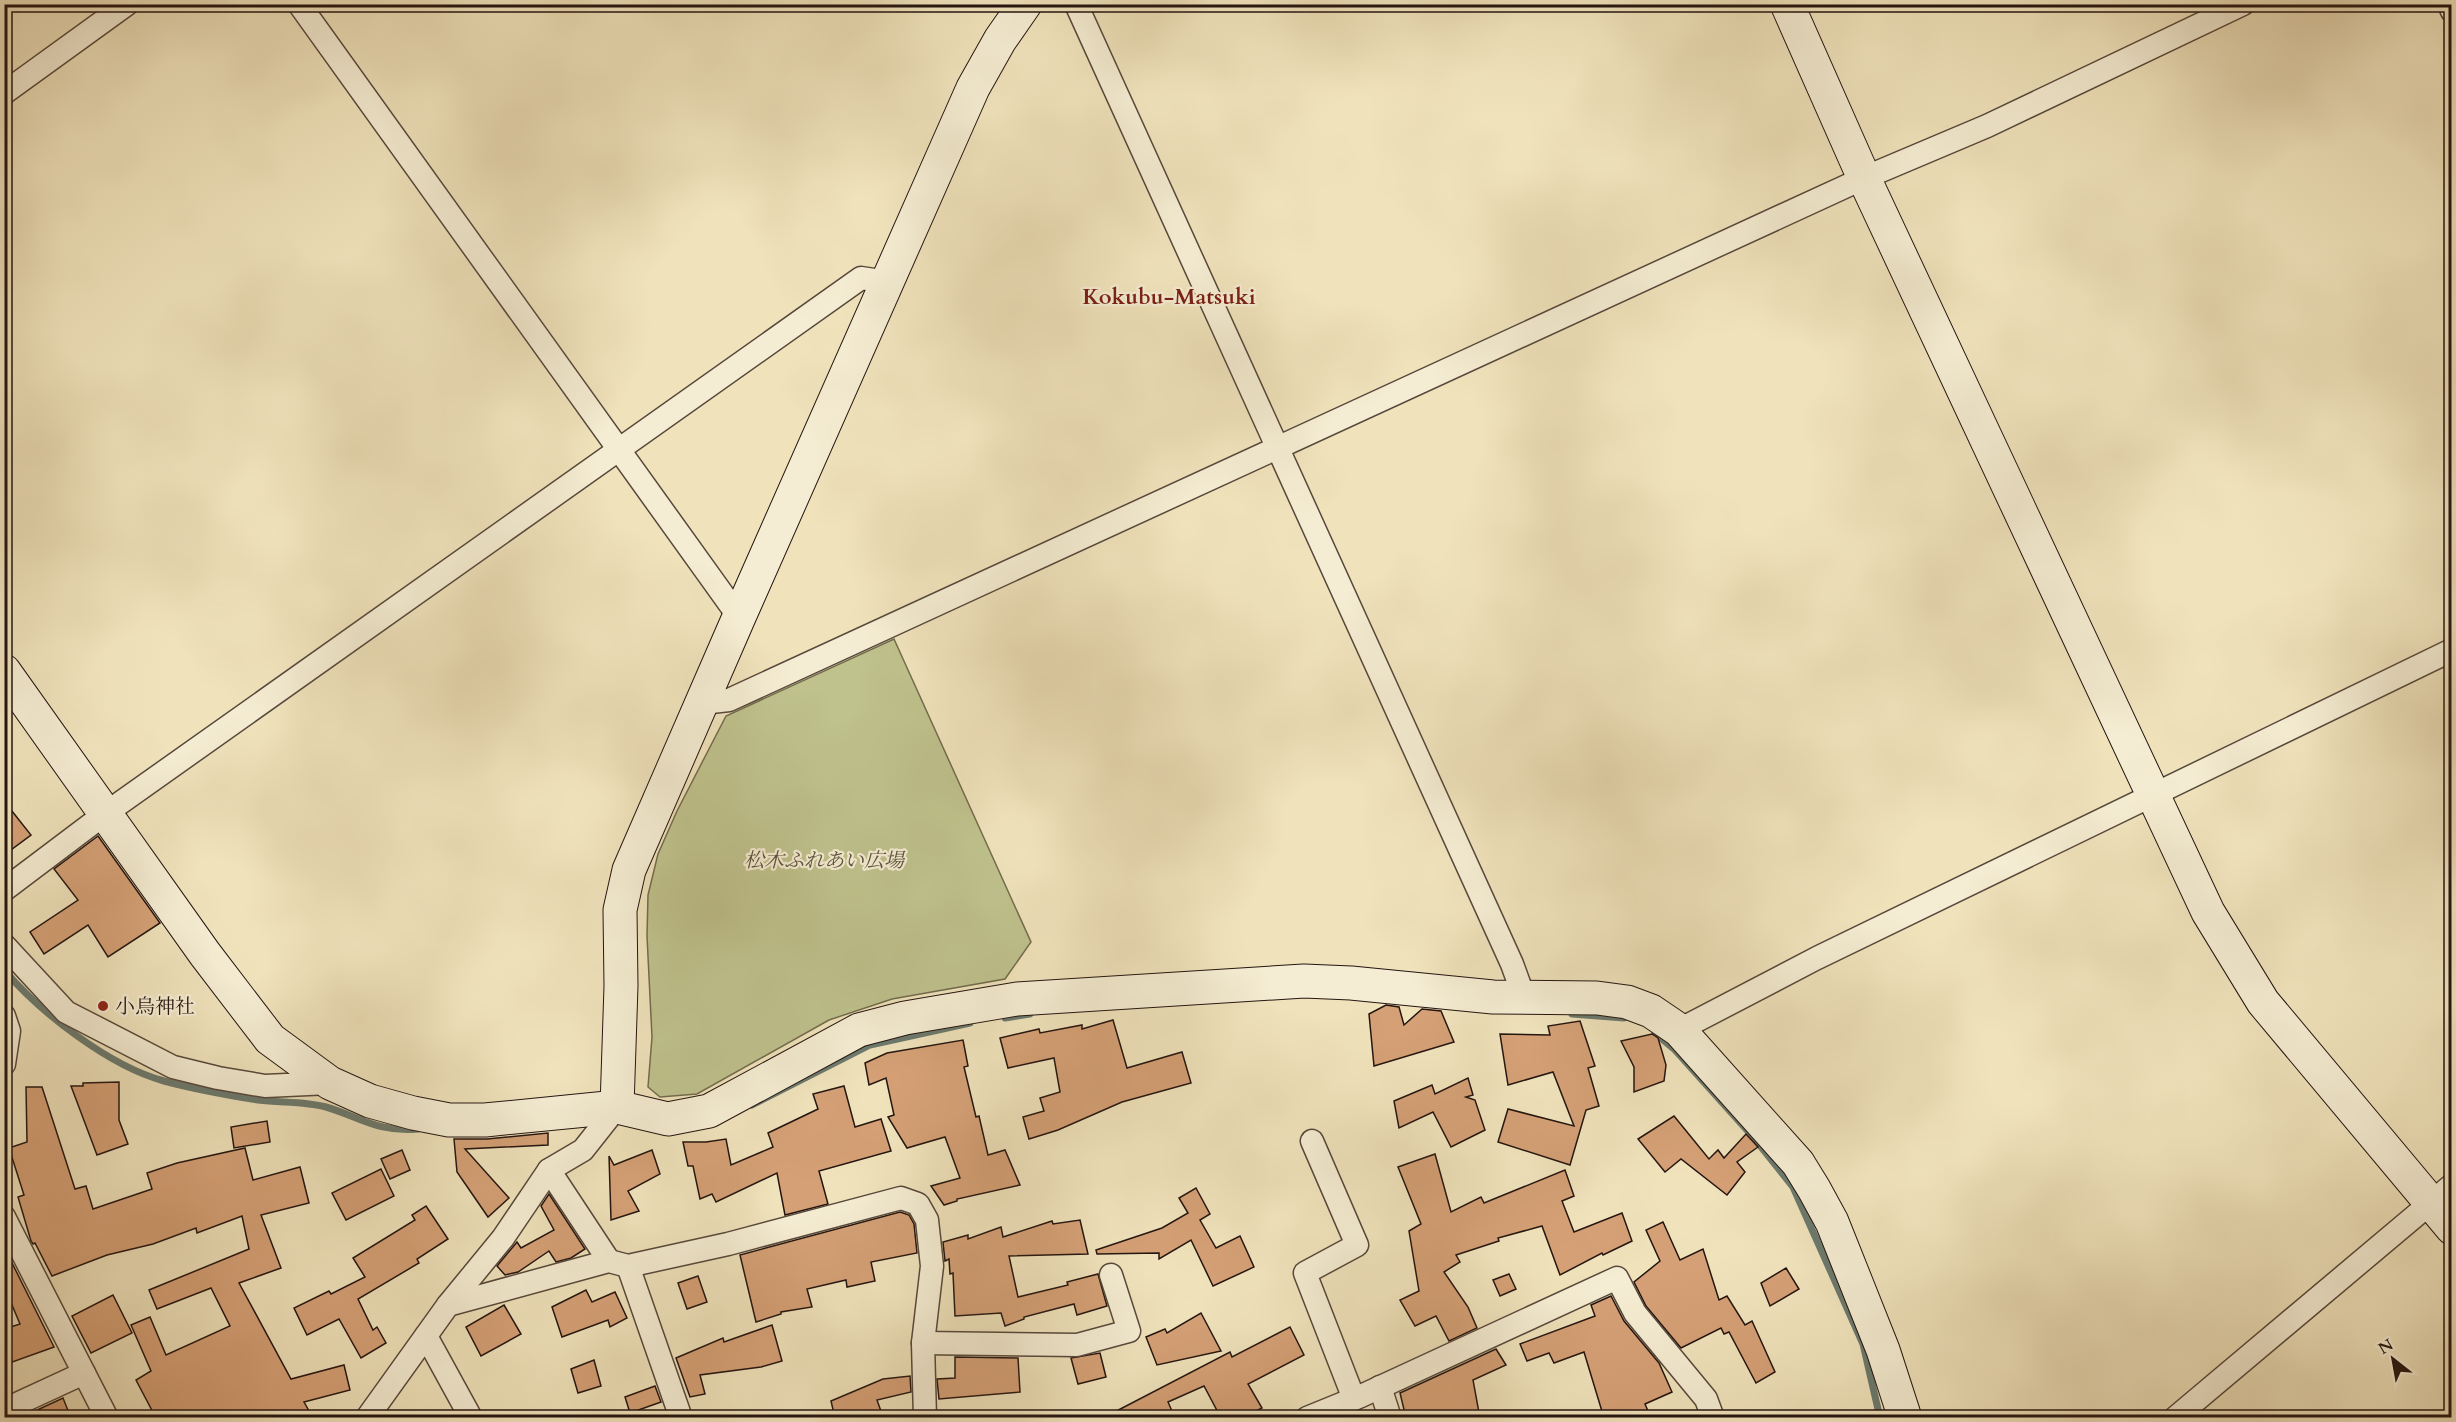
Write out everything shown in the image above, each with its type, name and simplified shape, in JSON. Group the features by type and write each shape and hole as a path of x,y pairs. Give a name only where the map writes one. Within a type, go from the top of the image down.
{"street":[{"path":"4,93 127,4"},
{"path":"299,4 738,617"},
{"path":"367,1418 448,1305 503,1238 549,1170 583,1150 617,1107 621,986 620,910 623,892 636,854 738,617 973,88 1000,40 1025,4"},
{"path":"1076,4 1507,953 1524,997"},
{"path":"1787,4 1864,178 2208,912 2263,1002 2440,1194 2451,1228"},
{"path":"702,703 729,700 1864,178 1988,126 2244,4"},
{"path":"2449,4 2451,11"},
{"path":"4,890 106,813 861,278 888,282"},
{"path":"1679,1030 1816,958 2451,650"},
{"path":"4,671 251,1016 270,1039 330,1083 370,1101 449,1120 485,1120 617,1107 668,1119 709,1111 859,1030 904,1018 1017,999 1304,981 1351,983 1493,997 1597,998 1627,1002 1651,1011 1679,1030 1798,1163 1832,1222 1874,1328 1905,1418"},
{"path":"4,945 66,1012 173,1067 265,1086 330,1083"},
{"path":"4,1016 9,1031 4,1064"},
{"path":"1312,1141 1357,1245 1305,1274 1353,1399"},
{"path":"549,1170 618,1264 681,1418"},
{"path":"2175,1418 2440,1194"},
{"path":"448,1305 618,1264 728,1244 901,1198 918,1204 927,1220 932,1266 923,1343 925,1418"},
{"path":"4,1217 107,1418"},
{"path":"923,1343 1077,1345 1129,1331 1111,1275"},
{"path":"1307,1418 1617,1278 1635,1313 1706,1399 1713,1418"},
{"path":"426,1336 471,1418"},
{"path":"4,1410 84,1373"},
{"path":"1380,1387 1390,1418"}],"green space":[{"name":"松木ふれあい広場","path":"894,639 1031,942 1005,979 892,999 829,1020 697,1094 660,1097 648,1087 652,1037 647,936 648,895 658,854 677,811 726,716"}],"building":[{"path":"4,801 31,835 4,855"},
{"path":"98,836 160,923 108,957 88,925 44,954 30,932 78,900 54,869"},
{"path":"1386,1005 1399,1007 1404,1025 1422,1009 1441,1011 1454,1042 1374,1066 1369,1014"},
{"path":"1113,1020 1127,1068 1182,1052 1191,1083 1122,1102 1058,1130 1029,1139 1023,1117 1044,1111 1040,1098 1060,1092 1054,1058 1008,1068 1000,1038 1039,1029 1040,1033 1082,1025 1082,1029"},
{"path":"1580,1021 1595,1066 1588,1068 1599,1106 1586,1110 1570,1165 1498,1142 1508,1109 1574,1126 1553,1072 1508,1085 1500,1034 1550,1035 1548,1026"},
{"path":"1652,1034 1658,1038 1666,1065 1664,1081 1634,1092 1634,1067 1621,1041"},
{"path":"963,1040 968,1066 964,1067 988,1155 1005,1150 1020,1185 957,1199 957,1201 944,1205 931,1186 960,1178 945,1137 907,1148 888,1117 894,1115 886,1078 869,1085 865,1063 887,1053"},
{"path":"1468,1078 1473,1095 1466,1097 1475,1100 1485,1130 1451,1147 1433,1112 1399,1128 1394,1101 1432,1085 1435,1094"},
{"path":"119,1082 119,1120 128,1144 97,1155 71,1086 83,1086 83,1083"},
{"path":"844,1086 855,1127 881,1119 891,1151 819,1171 828,1204 785,1215 777,1173 716,1202 712,1194 700,1199 693,1166 688,1166 683,1142 726,1139 731,1165 773,1147 768,1133 818,1109 813,1094"},
{"path":"26,1087 42,1087 75,1189 86,1186 93,1209 152,1189 147,1173 177,1163 245,1148 253,1180 300,1167 309,1203 261,1215 281,1268 239,1283 291,1379 344,1365 350,1390 304,1402 313,1418 156,1418 136,1380 151,1371 131,1325 150,1317 166,1355 230,1326 211,1288 157,1309 149,1290 249,1249 242,1216 197,1233 196,1228 153,1244 107,1255 52,1276 35,1243 31,1241 18,1197 24,1195 9,1148 27,1142"},
{"path":"1674,1116 1709,1159 1718,1150 1724,1158 1746,1134 1758,1147 1737,1162 1745,1172 1727,1195 1681,1159 1665,1172 1638,1139"},
{"path":"267,1121 270,1142 234,1148 231,1127"},
{"path":"548,1133 548,1145 465,1149 509,1198 488,1217 457,1172 454,1139 487,1139"},
{"path":"402,1150 410,1170 390,1179 381,1159"},
{"path":"652,1150 660,1174 628,1191 639,1211 611,1220 609,1156 614,1165"},
{"path":"1435,1154 1451,1212 1481,1197 1484,1203 1565,1170 1574,1196 1562,1201 1574,1232 1622,1213 1632,1241 1603,1255 1602,1253 1560,1275 1542,1226 1498,1238 1499,1241 1456,1255 1460,1262 1444,1272 1468,1307 1477,1328 1449,1341 1436,1316 1415,1326 1400,1300 1419,1291 1409,1231 1421,1224 1398,1167"},
{"path":"381,1169 394,1196 346,1220 332,1193"},
{"path":"1196,1188 1210,1214 1200,1220 1216,1248 1240,1236 1254,1267 1213,1286 1191,1240 1159,1259 1159,1253 1097,1254 1096,1250 1162,1228 1188,1213 1179,1198"},
{"path":"549,1194 585,1249 571,1258 556,1262 549,1251 518,1272 505,1275 497,1266 517,1242 521,1248 554,1230 541,1206"},
{"path":"426,1206 448,1239 417,1259 419,1263 358,1299 373,1330 377,1327 386,1343 361,1358 339,1319 307,1335 294,1308 329,1291 331,1294 365,1277 353,1258 415,1220 412,1215"},
{"path":"900,1212 909,1215 914,1224 917,1253 871,1262 875,1281 847,1287 846,1280 807,1289 812,1307 781,1312 781,1314 756,1322 740,1255"},
{"path":"1080,1220 1088,1254 1009,1256 1018,1297 1068,1285 1067,1282 1098,1274 1107,1306 1077,1315 1074,1304 1024,1317 1024,1319 1005,1326 1001,1313 955,1316 953,1273 950,1274 949,1259 945,1261 943,1242 968,1235 968,1239 1001,1227 1003,1237 1052,1221 1053,1224"},
{"path":"1663,1222 1680,1260 1703,1249 1719,1300 1727,1296 1745,1325 1752,1321 1775,1372 1756,1383 1729,1332 1724,1334 1721,1328 1681,1348 1646,1306 1634,1282 1660,1261 1646,1230"},
{"path":"11,1261 54,1347 4,1365 4,1329 20,1324 4,1286 4,1263"},
{"path":"1786,1268 1799,1289 1770,1306 1761,1283"},
{"path":"1509,1274 1516,1289 1500,1296 1493,1280"},
{"path":"698,1276 707,1302 687,1309 678,1283"},
{"path":"586,1290 592,1302 615,1292 627,1318 610,1327 608,1320 562,1337 552,1307"},
{"path":"113,1295 132,1333 91,1353 72,1316"},
{"path":"1611,1296 1624,1321 1659,1363 1672,1392 1645,1404 1648,1411 1634,1418 1604,1418 1584,1352 1554,1363 1549,1353 1527,1361 1520,1344 1595,1316 1591,1305"},
{"path":"504,1305 521,1334 481,1356 466,1327"},
{"path":"1201,1313 1221,1351 1157,1365 1146,1337 1165,1329 1167,1333"},
{"path":"772,1325 782,1361 761,1367 700,1375 705,1394 690,1397 676,1358 723,1338 724,1342"},
{"path":"1290,1327 1304,1355 1248,1384 1262,1408 1242,1418 1221,1418 1204,1386 1168,1402 1175,1418 1103,1418 1230,1352 1232,1357"},
{"path":"1496,1349 1506,1365 1473,1380 1480,1418 1406,1418 1400,1393"},
{"path":"1100,1353 1106,1377 1078,1384 1071,1358"},
{"path":"955,1357 1018,1358 1020,1392 939,1399 937,1379 955,1378"},
{"path":"594,1360 601,1386 578,1393 571,1369"},
{"path":"910,1376 911,1392 877,1400 882,1414 870,1418 835,1418 831,1401 883,1379"},
{"path":"655,1386 661,1402 630,1413 625,1397"},
{"path":"63,1398 71,1418 20,1418"}],"waterway":[{"path":"4,970 37,1003 77,1036 99,1051 143,1074 175,1084 234,1096 318,1105 392,1129 418,1129"},
{"path":"1005,1018 1030,1014"},
{"path":"1572,1014 1624,1018"},
{"path":"752,1105 870,1045 970,1023"},
{"path":"1655,1033 1674,1049 1754,1138 1793,1187 1863,1344 1880,1418"}],"place":[{"name":"小烏神社","path":"103,1006"}],"district":[{"name":"Kokubu-Matsuki","path":"1169,296"}]}
